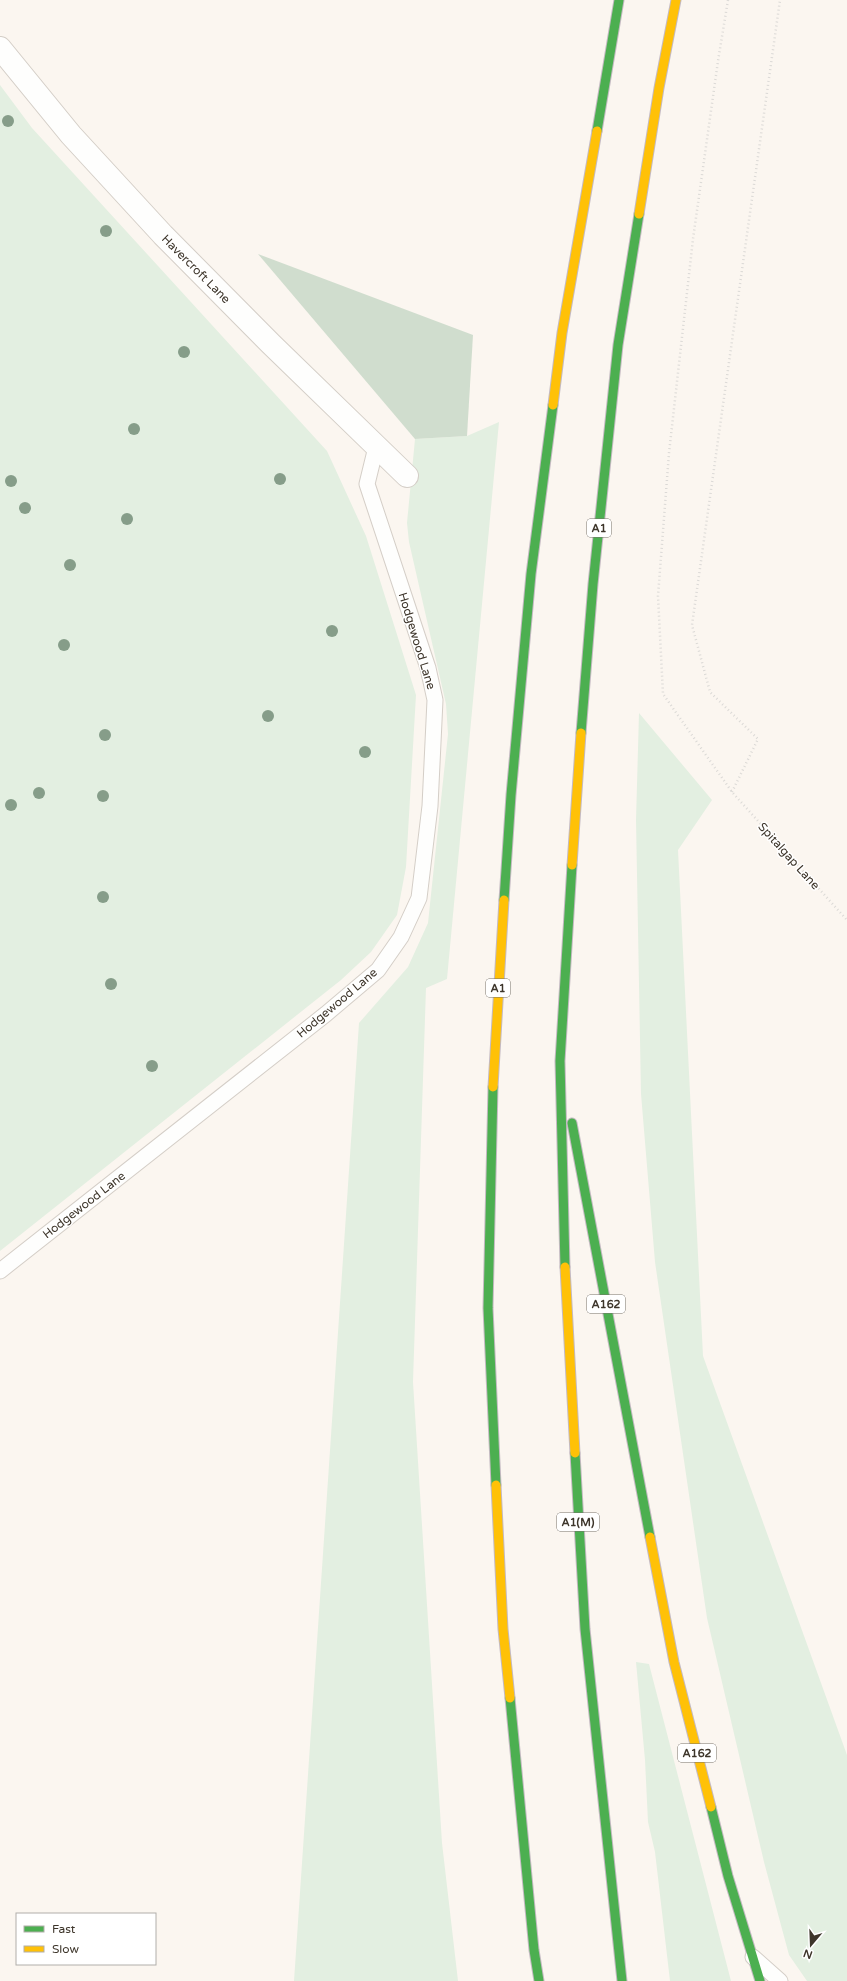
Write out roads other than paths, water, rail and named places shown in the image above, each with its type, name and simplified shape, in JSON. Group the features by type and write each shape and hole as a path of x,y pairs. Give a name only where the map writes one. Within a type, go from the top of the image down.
{"highway":[{"name":"A1","path":"539,1981 534,1950 502,1629 488,1308 494,1053 511,795 531,574 562,333 619,0"},
{"name":"A1","path":"560,1061 576,804 591,608 618,345 659,88 676,0"},
{"name":"A162","path":"560,1061 674,1662 728,1876 760,1981"},
{"name":"A1(M)","path":"560,1061 566,1307 585,1629 618,1956 622,1981"}],"street":[{"name":"Havercroft Lane","path":"0,48 70,135 163,235 271,344 407,476"}],"lane":[{"name":"Hodgewood Lane","path":"0,1271 326,1014 378,970 401,937 418,898 430,806 435,700 428,668 367,484 376,447"},
{"path":"752,1956 780,1981"}]}
